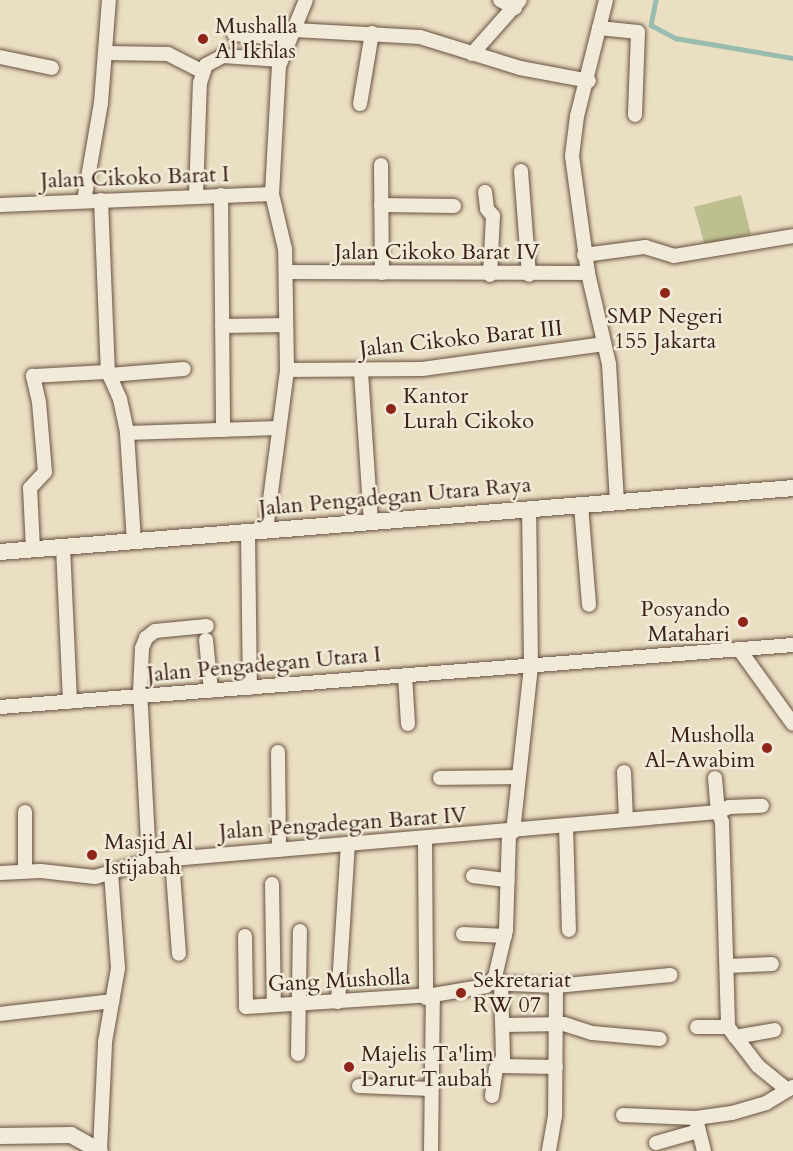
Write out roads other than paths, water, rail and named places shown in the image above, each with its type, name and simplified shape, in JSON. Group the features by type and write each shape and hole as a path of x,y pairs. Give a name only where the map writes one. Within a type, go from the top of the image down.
{"street":[{"path":"84,201 106,52 109,0"},
{"path":"266,530 287,370 286,272 272,194 280,60 306,0"},
{"path":"472,54 517,4 500,0"},
{"path":"606,0 598,28 589,81 577,116 572,156 584,255 603,344 614,411 617,502"},
{"path":"598,28 638,32 635,115"},
{"path":"360,104 372,33"},
{"path":"234,34 372,33 420,37 472,54 589,81"},
{"path":"106,52 168,54 203,72"},
{"path":"196,195 203,72 211,60 223,56 280,60"},
{"path":"0,57 52,68"},
{"path":"381,165 382,273"},
{"path":"521,171 529,275"},
{"path":"485,192 486,208 493,216 490,275"},
{"name":"Jalan Cikoko Barat I","path":"0,205 196,195 272,194"},
{"path":"221,195 223,430"},
{"path":"101,200 109,374 120,399 127,433 134,541"},
{"path":"381,206 454,206"},
{"path":"584,255 645,247 674,256 793,236"},
{"name":"Jalan Cikoko Barat IV","path":"286,272 490,275 588,273"},
{"path":"222,326 286,325"},
{"name":"Jalan Cikoko Barat III","path":"287,370 361,372 422,369 603,344"},
{"path":"33,549 30,488 45,472 39,402 33,376 184,369"},
{"path":"361,372 371,522"},
{"path":"127,433 278,428"},
{"name":"Jalan Pengadegan Utara Raya","path":"0,552 793,488"},
{"path":"581,505 589,605"},
{"path":"492,1096 500,1066 504,1025 496,984 505,936 511,832 531,665 529,509"},
{"path":"248,532 250,687"},
{"path":"63,547 70,702"},
{"path":"149,861 141,696 142,648 149,634 207,633 211,691"},
{"name":"Jalan Pengadegan Utara I","path":"0,707 793,645"},
{"path":"739,649 793,724"},
{"path":"405,675 408,724"},
{"path":"278,752 279,850"},
{"path":"624,772 626,820"},
{"path":"440,778 517,777"},
{"path":"656,1143 697,1124 748,1109 790,1088 758,1066 732,1032 727,966 722,822 718,812 715,778"},
{"name":"Jalan Pengadegan Barat IV","path":"0,873 25,872 87,877 111,873 121,867 149,861 511,832 718,812 729,807 762,806"},
{"path":"25,812 25,872"},
{"path":"566,825 569,930"},
{"path":"425,839 431,1151"},
{"path":"338,1002 348,845"},
{"path":"172,859 179,954"},
{"path":"0,1136 71,1136 100,1151 105,1042 118,968 111,873"},
{"path":"473,876 508,880"},
{"path":"272,884 274,1005"},
{"path":"298,1054 300,931"},
{"path":"463,934 505,936"},
{"name":"Gang Musholla","path":"245,936 246,1006 429,997 496,984 556,986 670,975"},
{"path":"727,966 772,963"},
{"path":"549,1151 555,1116 556,986"},
{"path":"0,1014 112,1001"},
{"path":"504,1025 556,1024 591,1033 660,1039"},
{"path":"697,1027 732,1032 774,1029"},
{"path":"500,1066 556,1067"},
{"path":"358,1086 431,1089"},
{"path":"623,1115 697,1124"},
{"path":"697,1124 704,1151"}],"waterway":[{"path":"656,0 651,25 675,38 793,58"}],"place":[{"name":"Mushalla Al Ikhlas","path":"203,39"},
{"name":"SMP Negeri 155 Jakarta","path":"665,293"},
{"name":"Kantor Lurah Cikoko","path":"391,409"},
{"name":"Posyando Matahari","path":"743,622"},
{"name":"Musholla Al-Awabim","path":"767,748"},
{"name":"Masjid Al Istijabah","path":"92,855"},
{"name":"Sekretariat RW 07","path":"461,993"},
{"name":"Majelis Ta'lim Darut Taubah","path":"349,1067"}]}
